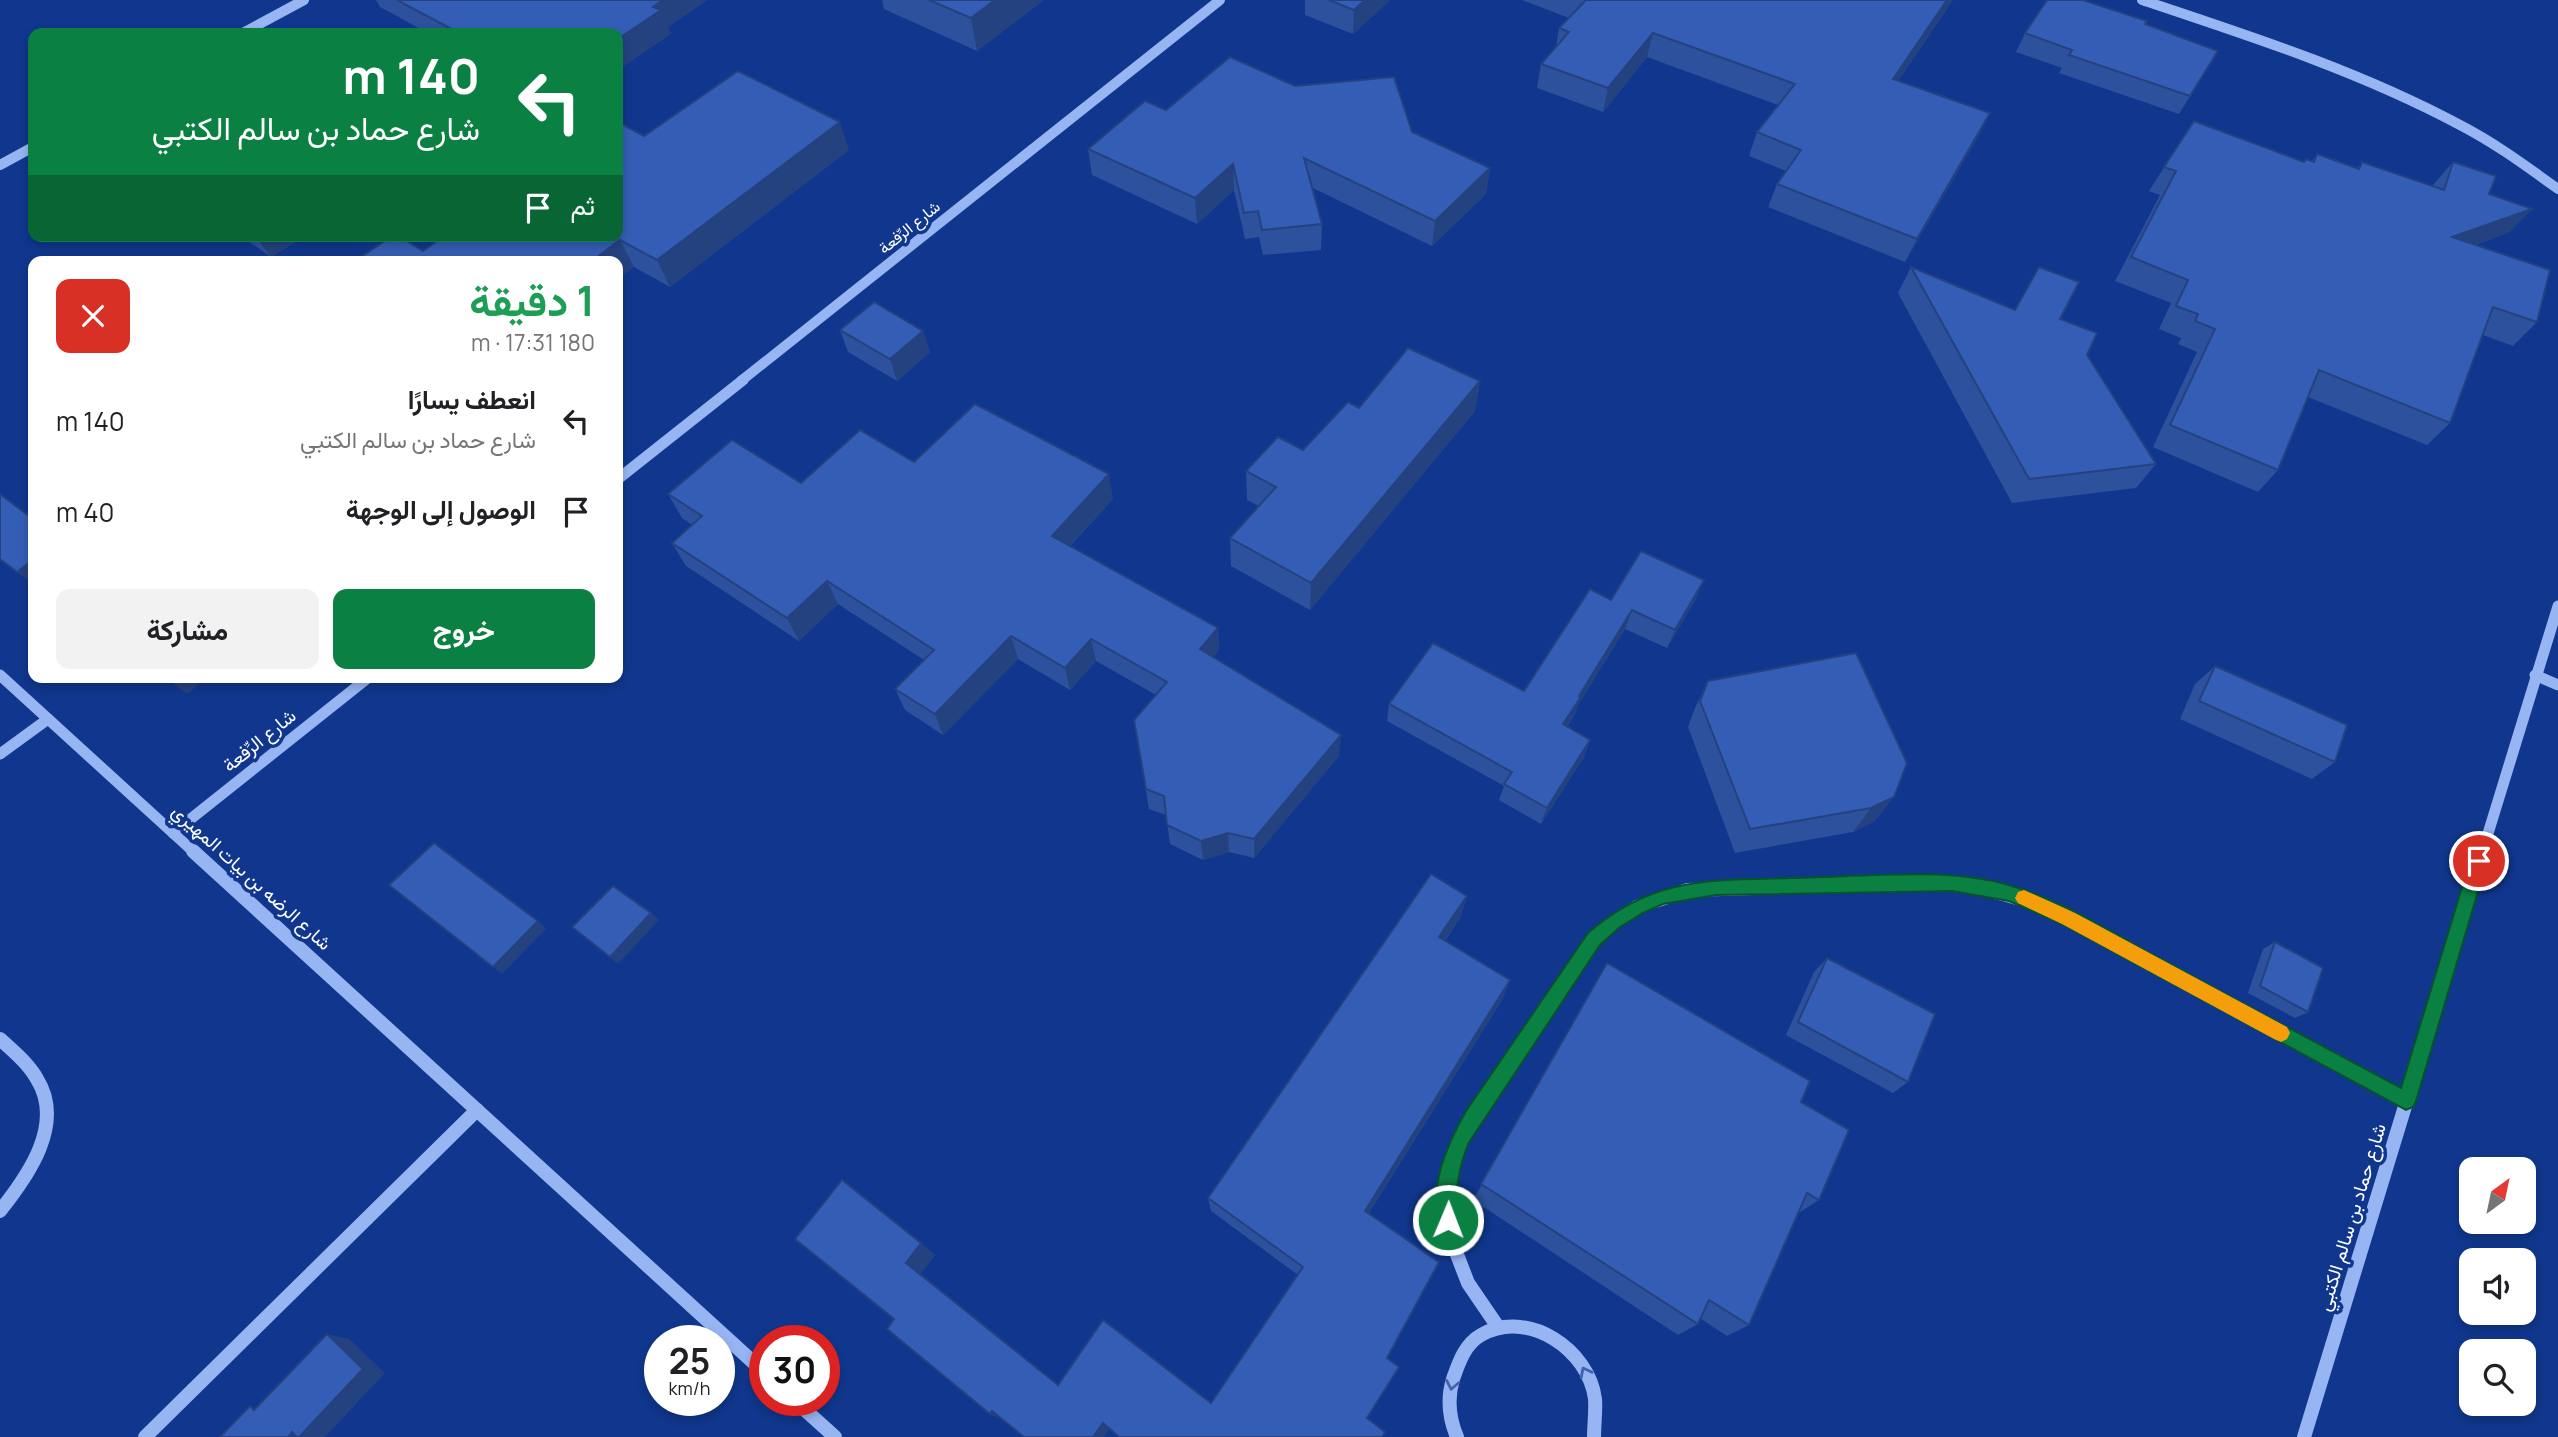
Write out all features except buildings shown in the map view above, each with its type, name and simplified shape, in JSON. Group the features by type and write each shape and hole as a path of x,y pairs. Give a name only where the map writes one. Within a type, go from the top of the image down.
{"street":[{"path":"252,28 304,0"},
{"name":"شارع الرِّفعة","path":"623,475 1220,0"},
{"path":"2142,0 2307,57 2389,89 2481,137 2558,189"},
{"path":"0,165 28,150"},
{"name":"شارع حماد بن سالم الكتبي","path":"2304,1437 2558,606"},
{"name":"شارع الرضه بن بيات المهيري","path":"0,675 749,1358"},
{"path":"2535,675 2558,685"},
{"name":"شارع الرِّفعة","path":"173,833 361,683"},
{"path":"0,754 48,719"},
{"path":"1498,1327 1479,1305 1453,1250 1447,1192 1451,1165 1460,1140 1594,939 1614,921 1637,907 1675,893 1716,887 1952,883 2010,893 2068,918 2406,1101"},
{"path":"0,1039 39,1083 46,1105 44,1133 35,1161 0,1211"},
{"path":"145,1437 477,1110"},
{"path":"1457,1437 1448,1405 1451,1379 1461,1356 1477,1339 1498,1327 1522,1325 1545,1331 1567,1346 1584,1366 1594,1392 1597,1418 1594,1437"},
{"path":"812,1416 835,1437"}],"slow traffic":[{"path":"2024,898 2068,918 2281,1033"}],"route":[{"path":"1448,1220 1447,1192 1451,1165 1460,1140 1473,1118 1594,939 1614,921 1637,907 1662,897 1688,890 1716,887 1952,883 2010,893 2068,918 2406,1101 2479,861"}]}
